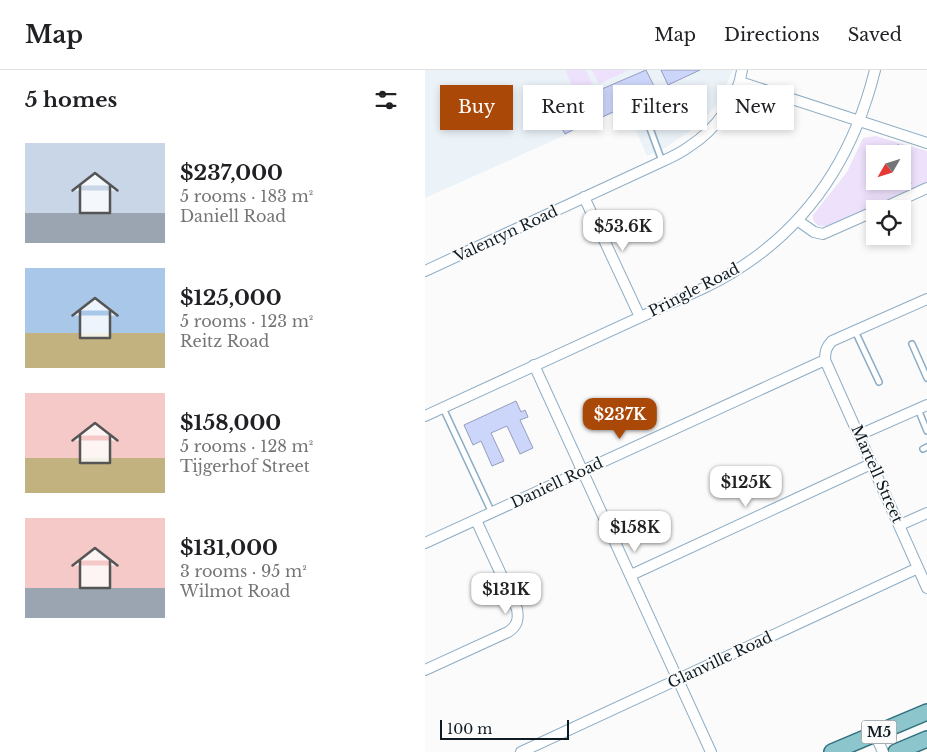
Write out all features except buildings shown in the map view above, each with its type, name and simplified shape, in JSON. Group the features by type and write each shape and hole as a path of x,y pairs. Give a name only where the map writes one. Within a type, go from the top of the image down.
{"main road":[{"name":"M5","path":"832,752 927,712"},
{"name":"M5","path":"896,752 927,739"}],"street":[{"name":"Valentyn Road","path":"425,271 663,161 690,146 710,130 726,110 740,82 742,70"},
{"name":"Pringle Road","path":"425,416 738,270 772,244 819,195 834,172 860,121 875,70"},
{"path":"740,82 927,143"},
{"path":"904,200 924,192"},
{"path":"584,197 640,317"},
{"path":"797,220 813,232 823,234 866,215"},
{"path":"825,360 827,347 832,341 927,299"},
{"name":"Martell Street","path":"825,360 927,588"},
{"name":"Daniell Road","path":"425,543 825,360"},
{"path":"534,365 711,752"},
{"path":"859,434 922,407"},
{"path":"631,575 871,464"},
{"path":"900,525 927,513"},
{"path":"425,670 508,632 517,623 519,616 517,609 477,520"},
{"name":"Glanville Road","path":"521,752 918,568"},
{"path":"875,734 883,752"}],"lane":[{"path":"651,130 663,161"},
{"path":"855,330 879,382"},
{"path":"912,344 927,378"},
{"path":"922,407 927,431"},
{"path":"443,408 492,513"}],"path":[{"path":"911,182 924,192"}],"shaded area":[{"path":"425,70 733,70 726,85 717,85 717,104 707,116 707,85 613,85 613,114 603,118 603,85 523,85 523,130 577,130 425,198"},
{"path":"565,70 586,70 593,85 572,85"},
{"path":"592,70 629,70 599,84"},
{"path":"636,130 691,130 665,148 647,156"},
{"path":"876,136 907,145 866,145 866,190 909,190 886,200 866,200 866,209 827,226 818,226 813,220 813,215 847,172 863,138"},
{"path":"911,146 927,151 927,182 911,189"}]}
